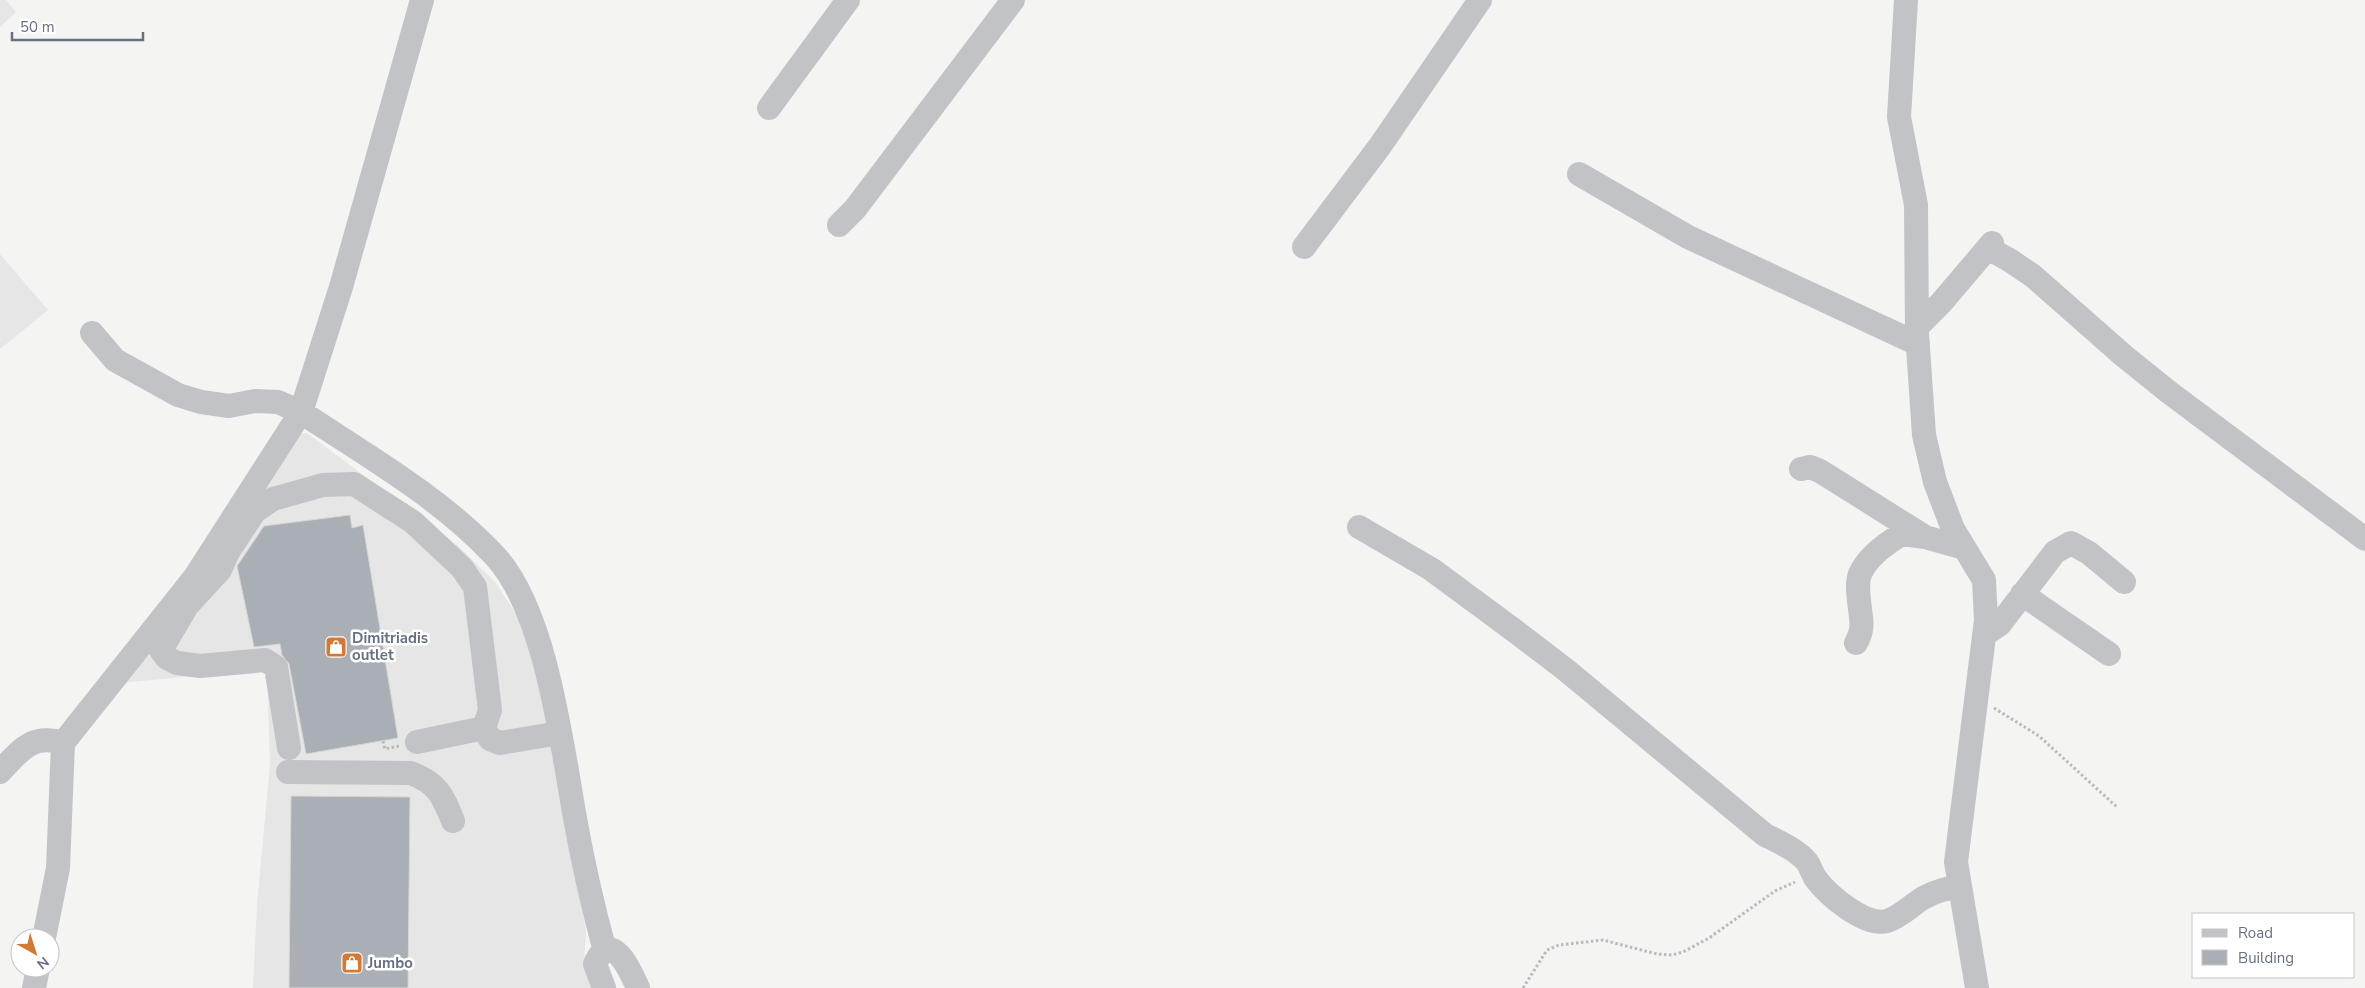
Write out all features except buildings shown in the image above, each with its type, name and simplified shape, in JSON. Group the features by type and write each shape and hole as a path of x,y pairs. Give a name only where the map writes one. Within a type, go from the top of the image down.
{"street":[{"path":"46,928 58,868 63,743 195,577 301,412 341,287 422,0"},
{"path":"769,108 848,0"},
{"path":"839,226 1012,0"},
{"path":"1304,247 1380,146 1480,0"},
{"path":"1906,0 1899,117 1916,205 1917,336 1924,435 1934,482 1953,529 1984,580 1986,620 1956,862 1977,988"},
{"path":"1579,174 1688,237 1917,336"},
{"path":"1917,336 1941,303 1990,246 2033,276 2154,381 2230,440 2268,465 2365,539"},
{"path":"92,333 115,360 178,395 201,402 230,406 255,401 278,402 301,412 432,500 496,557 523,601 537,637 560,733 582,857 605,951"},
{"path":"1801,469 1810,467 1820,471 1925,537"},
{"path":"289,748 276,666 265,660 200,666 177,663 166,658 161,650 187,606 220,570 228,552 255,511 273,499 323,485 354,484 413,522 462,568 475,587 490,710 484,728 490,740 500,742 560,733"},
{"path":"1360,527 1431,569 1566,670 1766,835 1800,856 1808,863 1828,893 1853,912 1873,920 1886,921 1924,898 1945,888 1960,886"},
{"path":"1856,643 1863,629 1858,594 1859,576 1866,564 1887,543 1902,534 1925,537 1964,548"},
{"path":"1984,635 2000,624 2055,552 2071,543 2089,553 2124,582"},
{"path":"2022,594 2109,654"},
{"path":"417,742 484,728"},
{"path":"0,772 20,751 34,741 50,739 63,743"},
{"path":"288,772 411,773 429,780 443,797 453,821"},
{"path":"604,988 595,964 599,956 605,951 614,950 622,956 638,988"}],"path":[{"path":"1976,703 1994,708 2010,716 2039,736 2118,808"},
{"path":"1523,988 1547,950 1559,945 1603,940 1657,954 1672,955 1683,952 1709,938 1751,908 1793,882 1820,883"}],"shaded area":[{"path":"0,0 6,0 16,12 0,27"},
{"path":"0,254 48,310 0,349"},
{"path":"307,433 457,545 495,582 522,623 534,655 560,783 586,931 584,964 594,988 253,988 257,905 270,764 267,669 121,683 297,434"}],"place":[{"name":"Dimitriadis outlet","path":"336,647"},
{"name":"Jumbo","path":"352,963"}]}
